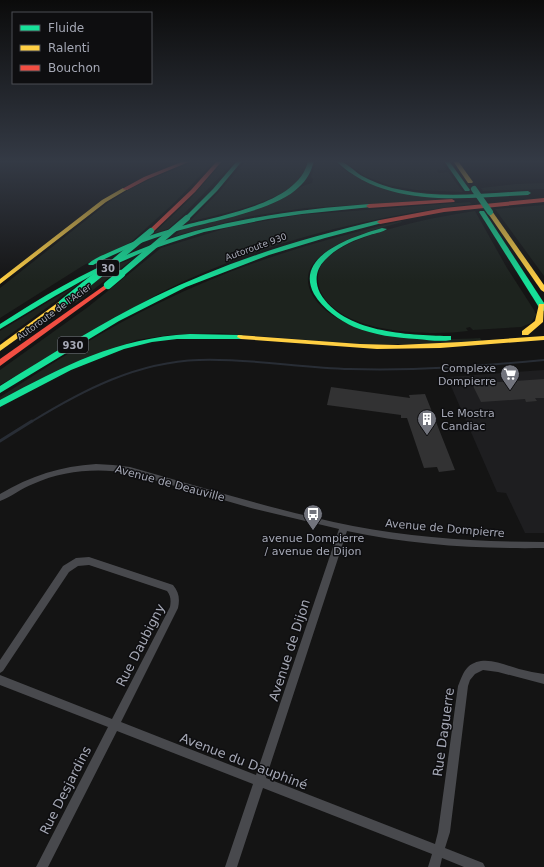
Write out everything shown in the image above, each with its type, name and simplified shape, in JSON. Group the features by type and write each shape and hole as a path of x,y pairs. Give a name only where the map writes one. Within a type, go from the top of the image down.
{"main road":[{"path":"0,282 105,201"},
{"name":"Autoroute de l'Acier","path":"0,349 111,266 182,201"},
{"name":"Autoroute de l'Acier","path":"0,364 108,285 187,218 204,201"},
{"path":"34,305 75,274 127,246 180,227 254,208 271,201"},
{"name":"Autoroute 930","path":"0,327 34,305 80,279 128,257 190,235 241,222 286,214 329,209 437,201"},
{"path":"477,201 543,307 539,322 525,333"},
{"name":"Autoroute 930","path":"0,390 94,332 139,307 190,283 239,263 296,244 352,228 401,217 482,210 535,201"},
{"path":"482,210 544,290"},
{"path":"482,210 378,230 340,246 327,254 316,266 313,278 315,289 323,302 337,314 358,324 384,332 440,338 544,331"},
{"path":"0,404 91,358 134,344 171,337 216,336 330,345 390,347 433,347 544,338"}],"street":[{"name":"Avenue de Deauville","path":"0,498 25,484 49,474 79,468 108,467 135,472 272,510 344,527"},
{"name":"Avenue de Dompierre","path":"344,527 408,537 466,543 544,545"},
{"name":"Avenue de Dijon","path":"260,782 344,527"},
{"name":"Rue Daubigny","path":"0,668 63,572 76,562 89,561 170,588 174,592 174,608 114,726"},
{"name":"Rue Daguerre","path":"434,867 444,832 463,686 467,674 480,666 492,665 544,679"},
{"name":"Avenue du Dauphiné","path":"0,680 114,726 346,814 479,867"},
{"name":"Rue Desjardins","path":"42,867 114,726"},
{"path":"231,867 260,782"}],"shaded area":[{"path":"176,201 131,242 84,265 0,318 0,288 109,202"},
{"path":"187,201 196,201 168,229 154,233"},
{"path":"210,201 263,201 239,209 189,222"},
{"path":"275,201 411,201 305,208 246,217 174,236 182,229 269,205"},
{"path":"470,202 471,204 393,216 316,234 278,245 204,272 147,300 0,385 0,370 88,307 161,248 230,227 299,215"},
{"path":"544,205 544,276 495,209"},
{"path":"475,211 507,268 534,310 536,315 531,323 521,327 473,330 470,327 466,328 468,331 431,333 386,329 364,324 345,316 330,305 320,290 318,277 322,264 333,253 349,244 370,235 393,228 439,217"},
{"path":"401,221 402,222 354,237 336,245 322,255 311,267 308,280 313,296 323,308 336,318 365,330 392,336 437,339 480,338 482,341 432,344 357,344 220,333 169,335 136,340 0,401 0,397 98,335 188,289 248,265 308,245"},
{"path":"133,259 76,303 69,303 118,264"},
{"path":"83,281 0,342 0,331"},
{"path":"544,370 544,533 525,533 506,493 497,492 447,377"}],"building":[{"name":"Complexe Dompierre","path":"544,379 544,398 535,398 537,401 526,402 525,399 481,402 472,384"},
{"name":"Le Mostra Candiac","path":"331,387 410,398 409,395 425,394 455,470 439,472 437,467 424,468 407,418 401,418 401,415 327,405"}],"waterway":[{"path":"31,422 70,399 111,380 132,372 176,362 199,360 237,360 331,368 399,369 447,368 544,360"},
{"path":"0,441 32,421"}],"traffic: fast":[{"path":"187,218 204,201"},
{"path":"91,264 119,250 182,227 242,212 271,201"},
{"path":"483,201 490,212"},
{"path":"0,327 26,310 80,279 108,265 170,240 235,223 268,217 335,208 369,206"},
{"path":"482,212 544,309"},
{"path":"108,285 187,218"},
{"path":"0,390 116,319 157,298 211,274 238,263 323,236 380,222"},
{"path":"384,229 344,243 330,252 315,268 313,278 314,288 328,307 337,314 357,325 379,332 402,336 448,338"},
{"path":"63,303 151,231"},
{"path":"0,404 68,368 121,347 140,342 177,337 241,337"}],"traffic: slow":[{"path":"0,282 103,201"},
{"path":"490,212 544,290"},
{"path":"0,349 63,303"},
{"path":"525,333 539,322 542,306"},
{"path":"241,337 377,347 440,346 544,338"}],"traffic: jam":[{"path":"151,231 182,201"},
{"path":"369,206 444,201"},
{"path":"380,222 444,210 529,201"},
{"path":"0,363 108,285"}],"place":[{"name":"Complexe Dompierre","path":"510,391"},
{"name":"Le Mostra Candiac","path":"427,436"},
{"name":"avenue Dompierre / avenue de Dijon","path":"313,531"}]}
